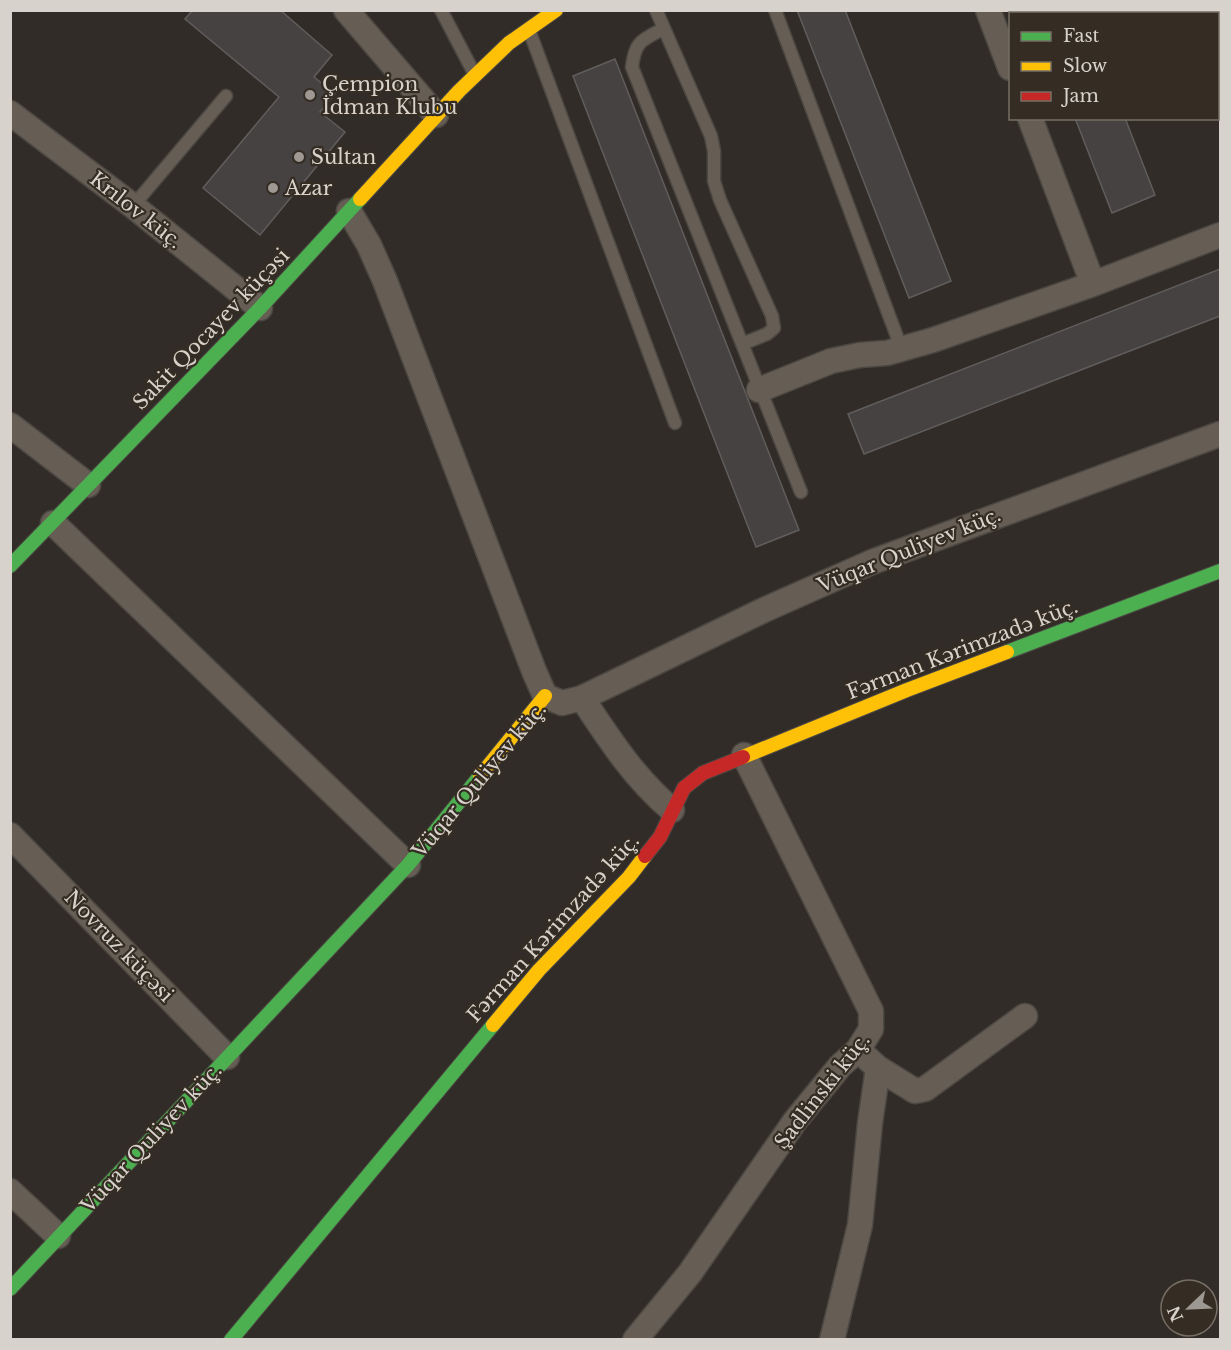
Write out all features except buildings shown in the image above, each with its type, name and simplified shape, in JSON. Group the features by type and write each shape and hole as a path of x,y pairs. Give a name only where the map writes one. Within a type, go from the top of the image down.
{"street":[{"path":"346,10 436,115"},
{"name":"Sakit Qocayev küçəsi","path":"10,566 260,308 475,74 509,43 556,10"},
{"path":"988,10 1009,63"},
{"name":"Krılov küç.","path":"10,113 133,206 260,308"},
{"path":"1031,120 1093,284"},
{"path":"349,211 369,245 385,281 545,696"},
{"path":"759,390 831,361 902,350 1093,284 1221,235"},
{"path":"10,425 88,485"},
{"name":"Vüqar Quliyev küç.","path":"10,1288 408,865 545,696 562,703 582,698 764,610 872,562 1221,434"},
{"path":"52,523 408,865"},
{"name":"Fərman Kərimzadə küç.","path":"231,1340 538,970 629,877 660,837 684,788 703,773 907,690 1221,571"},
{"path":"582,698 614,747 652,793 672,810"},
{"name":"Şadlinski küç.","path":"635,1340 690,1273 795,1120 840,1066 858,1050 871,1029 871,1011 744,755"},
{"name":"Novruz küçəsi","path":"10,835 227,1058"},
{"path":"858,1050 878,1068 915,1091 925,1089 1025,1016"},
{"path":"832,1340 860,1225 878,1068"},
{"path":"10,1191 58,1236"}],"lane":[{"path":"441,10 475,74"},
{"path":"656,10 711,136 714,151 714,181 720,200 772,316 774,328 767,334 742,344"},
{"path":"775,10 902,350"},
{"path":"663,28 640,41 634,52 632,67 801,492"},
{"path":"529,29 675,423"},
{"path":"133,206 226,96"}],"traffic: fast":[{"path":"10,566 260,308 360,199"},
{"path":"1007,652 1220,571"},
{"path":"10,1289 408,865 480,776"},
{"path":"231,1340 493,1025"}],"traffic: slow":[{"path":"360,199 459,91 509,43 556,10"},
{"path":"743,757 1007,652"},
{"path":"480,776 545,696"},
{"path":"493,1025 539,970 629,877 645,856"}],"traffic: jam":[{"path":"645,856 660,837 684,788 703,773 743,757"}],"place":[{"name":"Çempion İdman Klubu","path":"310,95"},
{"name":"Sultan","path":"299,157"},
{"name":"Azar","path":"273,188"}]}
